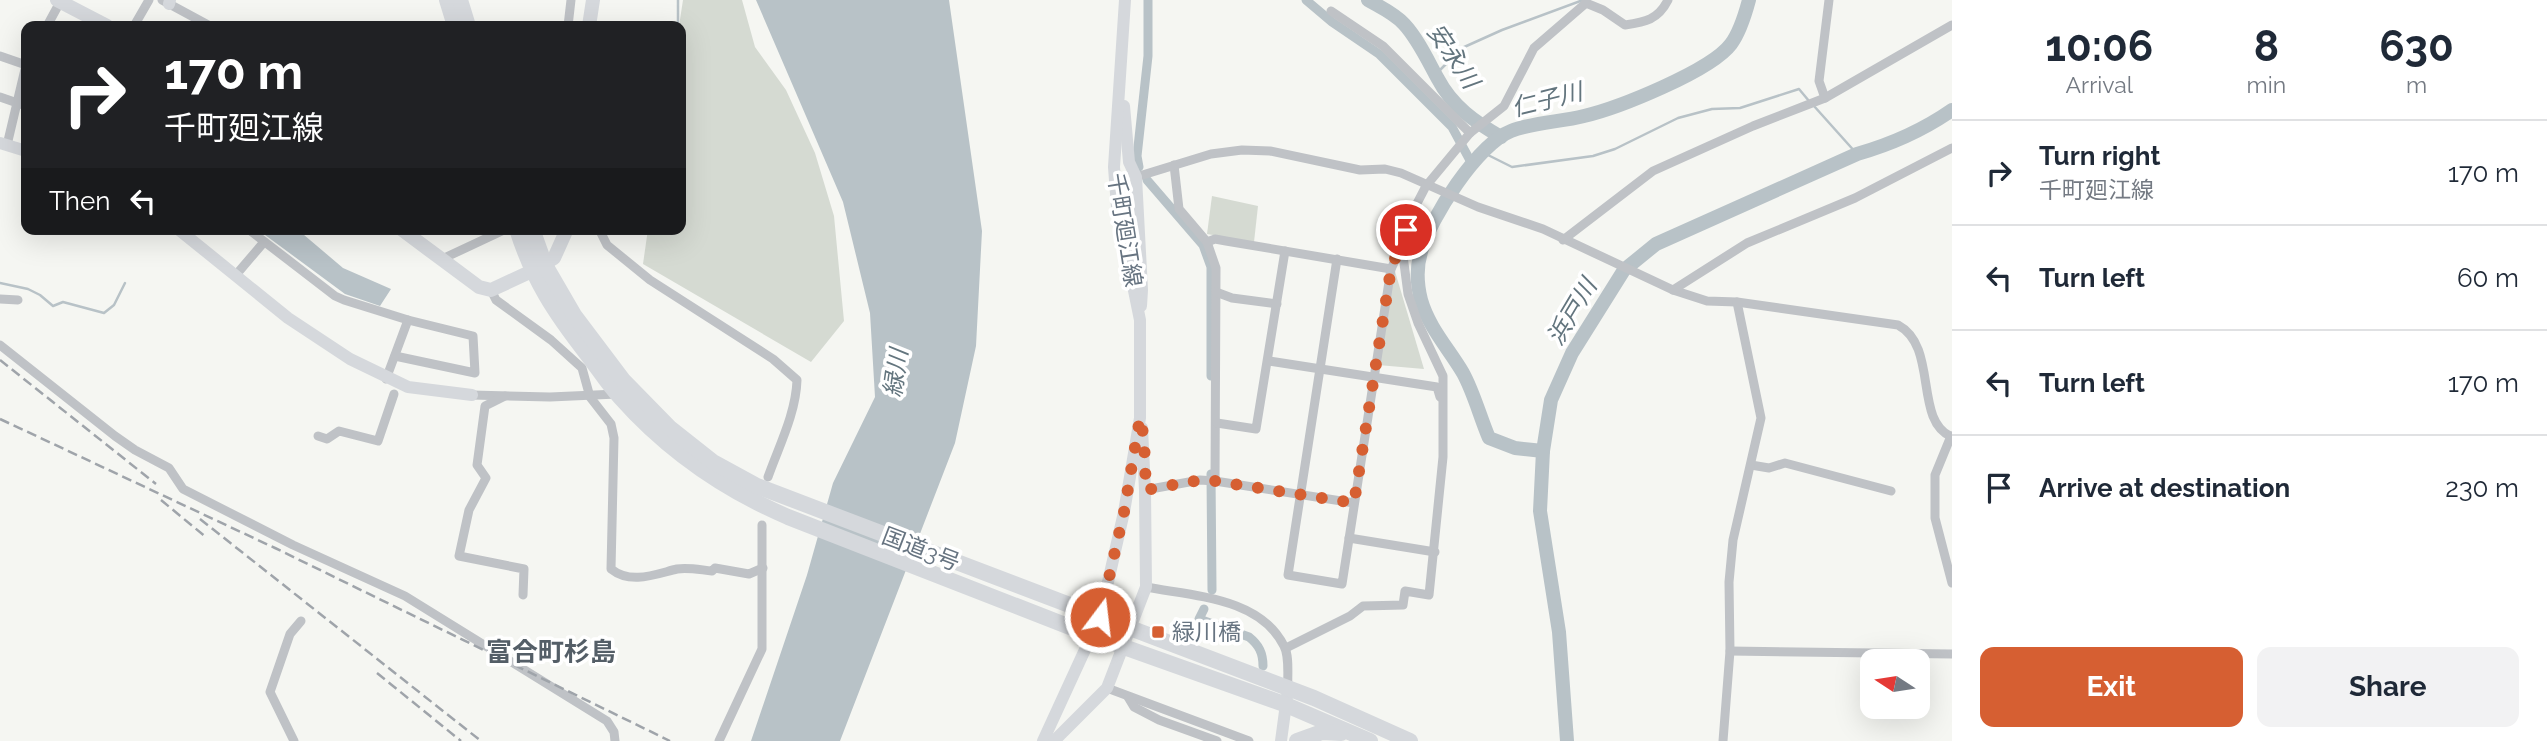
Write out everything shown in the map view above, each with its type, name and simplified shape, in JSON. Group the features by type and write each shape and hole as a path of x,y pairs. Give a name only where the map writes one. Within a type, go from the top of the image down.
{"highway":[{"path":"447,0 453,21"},
{"path":"460,0 466,21"},
{"name":"国道3号","path":"515,235 597,348 653,413 713,462 757,486 1137,631 1286,696 1369,740"},
{"name":"国道3号","path":"533,235 538,268 559,320 617,394 656,433 704,472 747,499 1088,634 1286,696 1410,741"},
{"path":"1297,741 1322,732 1369,740"}],"main road":[{"path":"590,21 593,0"},
{"name":"千町廻江線","path":"1043,741 1095,615 1124,512 1140,418 1139,320 1116,199 1114,167 1125,0"},
{"path":"59,1 97,21"},
{"path":"1119,75 1129,162 1136,177 1142,290 1139,320"},
{"path":"3,144 21,149"},
{"path":"185,235 303,329 349,359 386,379 418,390 472,395"},
{"path":"409,235 479,287 491,290 538,268 559,251 565,235"},
{"name":"千町廻江線","path":"1140,418 1144,438 1146,490 1146,587"},
{"path":"1054,741 1107,688 1146,587"},
{"path":"1281,741 1286,696"}],"street":[{"path":"137,21 149,0"},
{"path":"569,21 571,0"},
{"path":"1337,259 1288,575 1342,584 1391,269 1402,246 1411,215 1426,186 1470,133 1504,106 1534,48 1586,2 1625,25 1651,20 1663,11 1668,0"},
{"path":"1825,98 1819,81 1829,0"},
{"path":"49,21 59,1"},
{"path":"167,1 201,21"},
{"path":"1331,11 1383,46 1470,133"},
{"path":"1563,240 1653,172 1753,126 1825,98 1952,25"},
{"path":"0,56 21,63"},
{"path":"0,97 21,104"},
{"path":"3,144 21,106"},
{"path":"1673,290 1747,243 1855,198 1952,148"},
{"path":"1136,177 1211,154 1241,150 1270,151 1360,170 1385,169 1401,173 1478,207 1543,229 1673,290 1707,301 1737,302 1898,325 1907,330 1914,340 1921,358 1935,420 1942,432 1951,436 1935,475 1935,518 1952,583"},
{"path":"1174,164 1179,209 1207,242 1216,268 1215,481"},
{"path":"255,235 335,296 408,320 473,336 475,373 395,356"},
{"path":"442,260 500,235"},
{"path":"601,235 607,246 650,280 774,359 797,380 797,390 787,425 768,477"},
{"path":"1207,242 1215,239 1391,269"},
{"path":"234,276 264,242"},
{"path":"1286,648 1363,606 1403,605 1405,592 1429,595 1443,457 1443,376 1418,323 1408,294 1402,246"},
{"path":"1217,423 1256,429 1285,251"},
{"path":"491,290 496,300 551,340 582,368 590,397 611,424 614,438 611,569 624,576 649,577 679,569 712,571 715,568 749,574 763,568"},
{"path":"1216,292 1232,298 1277,304"},
{"path":"0,299 18,300"},
{"path":"1723,741 1730,651 1729,582 1733,543 1762,418 1737,302"},
{"path":"386,379 408,320"},
{"path":"0,345 115,436 169,468 183,489 293,545 405,596 607,721 614,732 615,741"},
{"path":"1269,361 1437,387 1442,404"},
{"path":"318,436 327,439 339,431 378,441 394,394"},
{"path":"472,395 590,397 617,394"},
{"path":"505,396 485,406 477,465 486,478 470,510 459,556 524,569 523,595"},
{"path":"1751,464 1769,468 1785,463 1891,491"},
{"path":"1146,490 1200,480 1354,503"},
{"path":"719,741 762,649 762,525"},
{"path":"1349,538 1435,552"},
{"path":"1146,587 1221,602 1261,617 1286,648 1286,696"},
{"path":"294,741 270,692 290,634 300,621"},
{"path":"1730,651 1952,654"},
{"path":"1107,688 1249,741"},
{"path":"1128,696 1134,706 1159,720 1217,741"}],"shaded area":[{"path":"683,0 742,0 755,47 786,90 815,153 834,216 844,321 811,362 643,264 647,235 686,235 686,21 680,21"},
{"path":"1212,196 1258,206 1254,242 1207,234"},
{"path":"1394,268 1424,369 1378,365"}],"water":[{"name":"緑川","path":"756,0 949,0 982,231 976,346 955,443 840,741 751,741 807,575 833,483 875,397 870,313 843,202"},
{"path":"265,235 304,235 343,268 391,289 380,306 345,294"}],"waterway":[{"path":"678,0 678,21"},
{"path":"1139,167 1137,156 1148,56 1148,0"},
{"path":"1306,0 1332,22 1379,54 1452,127 1472,164"},
{"name":"安永川","path":"1368,0 1387,10 1404,24 1444,89 1457,105 1501,137"},
{"path":"1436,74 1462,48 1583,0"},
{"name":"仁子川","path":"1543,451 1515,448 1489,438 1467,381 1434,329 1421,300 1418,270 1426,238 1445,202 1470,166 1498,139 1520,128 1599,112 1685,77 1720,55 1731,44 1740,29 1749,0"},
{"path":"1482,152 1512,167 1593,156 1615,149 1678,118 1712,109 1740,108 1799,89 1809,101"},
{"path":"1814,106 1857,154"},
{"name":"浜戸川","path":"1567,741 1559,632 1540,511 1543,451 1551,400 1572,353 1624,270 1656,244 1857,154 1906,136 1952,110"},
{"path":"1147,180 1203,245 1211,267 1211,376"},
{"path":"0,283 28,289 53,306 63,302 104,313 114,305 125,283"},
{"path":"1211,474 1212,590"},
{"path":"1204,609 1199,619 1249,637 1258,646 1263,666"}],"railway":[{"path":"0,360 156,484"},
{"path":"0,419 275,548 670,741"},
{"path":"161,500 207,538"},
{"path":"200,519 481,741"},
{"path":"377,673 461,741"}],"place":[{"name":"緑川橋","path":"1158,632"}],"district":[{"name":"富合町杉島","path":"551,652"}],"route":[{"path":"1100,617 1112,572 1140,418 1144,438 1146,490 1200,480 1354,503 1391,269 1406,230"}]}
